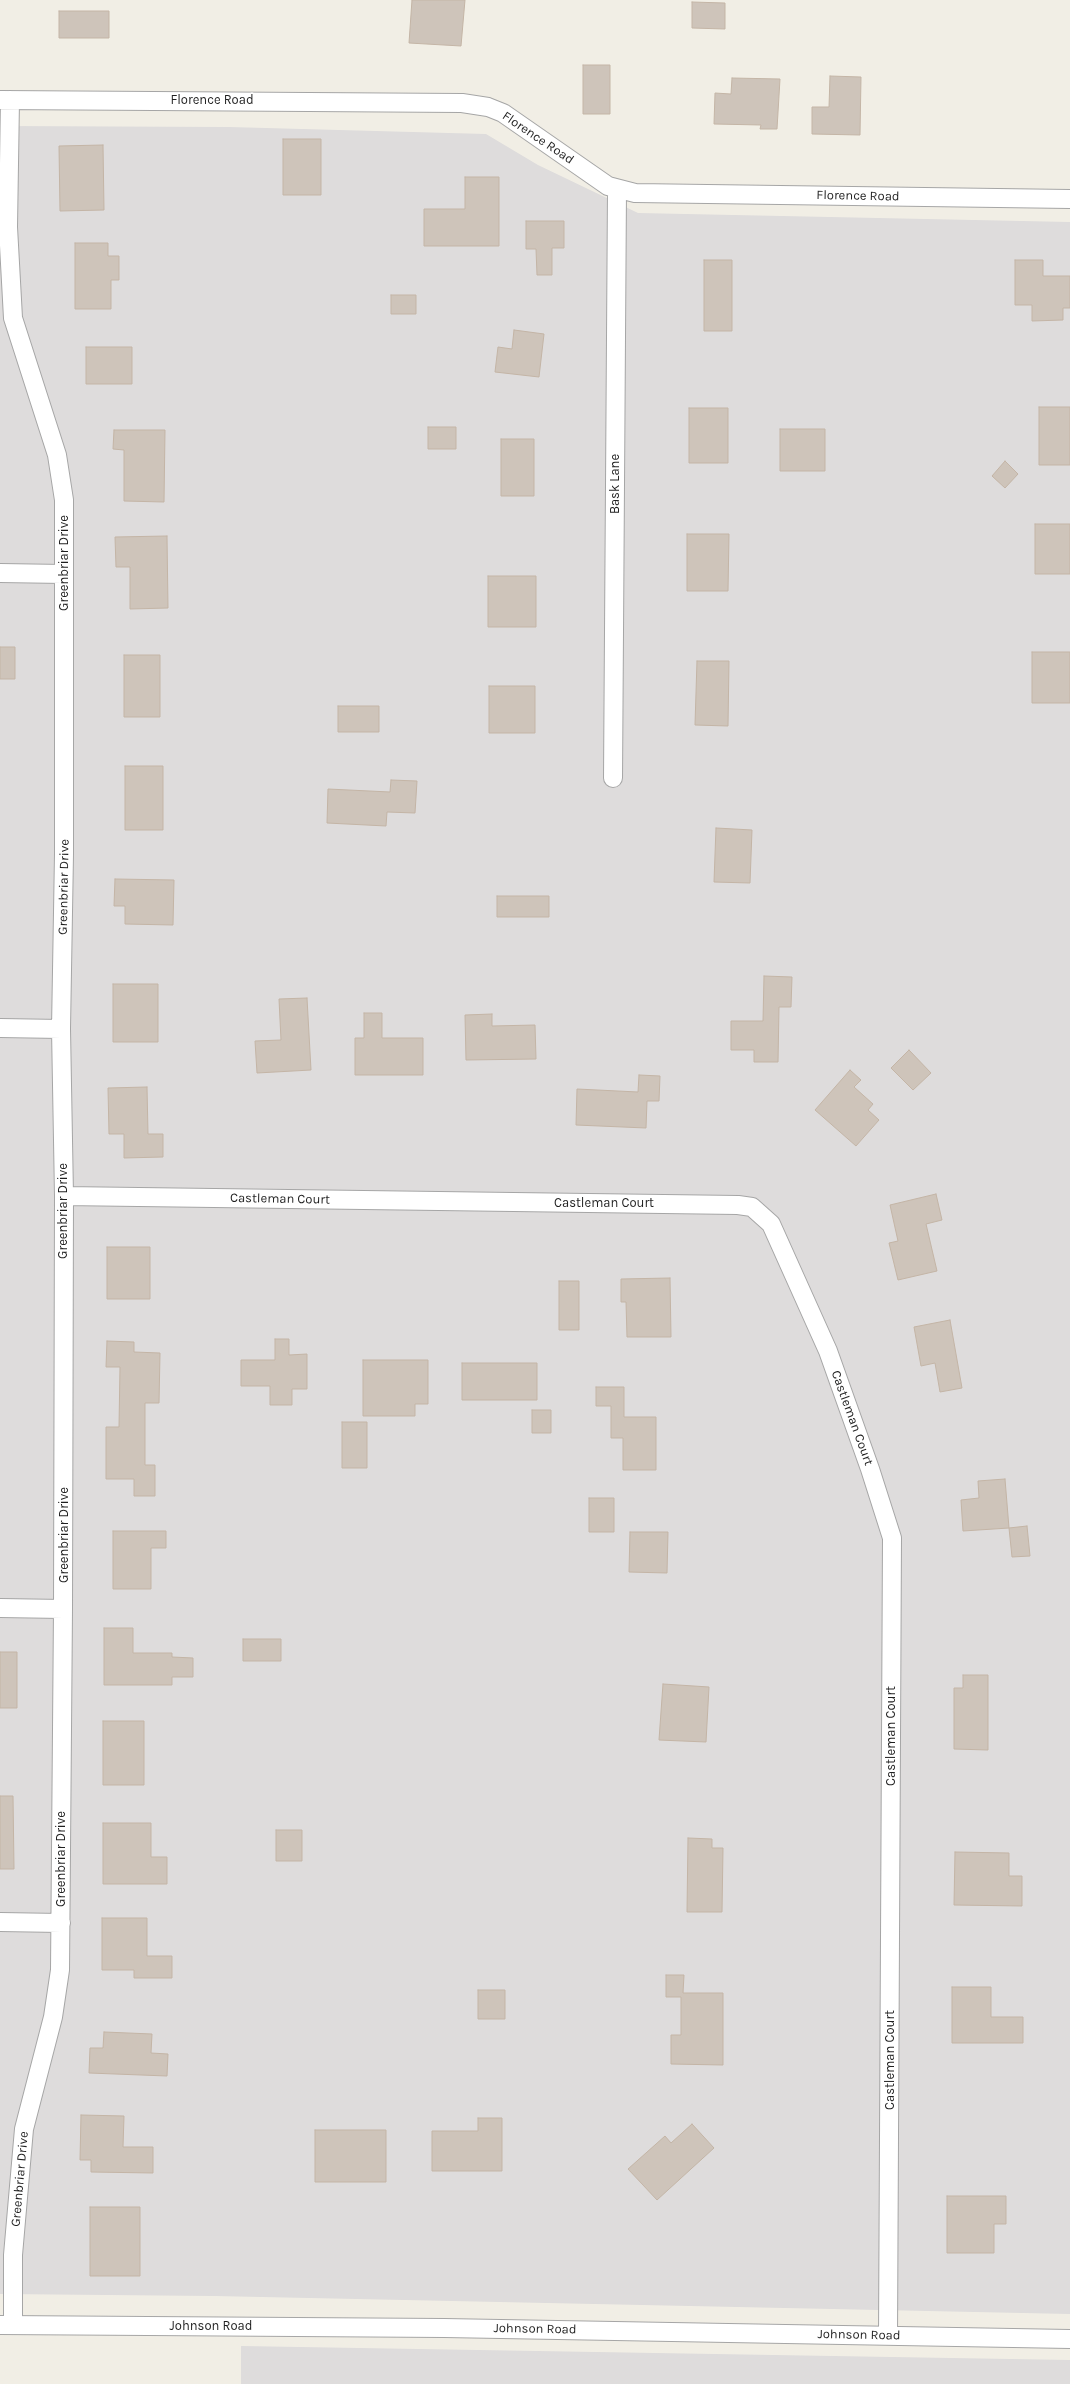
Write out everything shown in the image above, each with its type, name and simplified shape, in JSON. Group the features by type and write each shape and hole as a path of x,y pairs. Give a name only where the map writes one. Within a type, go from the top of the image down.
{"street":[{"name":"Florence Road","path":"5,100 462,103 488,107 503,113 608,186 617,190 635,193 1070,199"},
{"name":"Greenbriar Drive","path":"5,100 8,227 13,318 58,455 64,500 64,854 62,1029 64,1196 64,1609 60,1970 53,2017 24,2129 6,2325"},
{"name":"Bask Lane","path":"613,778 617,190"},
{"path":"0,573 64,574"},
{"path":"0,1028 62,1029"},
{"name":"Castleman Court","path":"64,1196 738,1204 752,1207 771,1224 828,1352 870,1469 892,1538 888,2336"},
{"path":"0,1608 64,1609"},
{"path":"0,1922 61,1923"},
{"name":"Johnson Road","path":"6,2325 436,2328 1070,2340"}],"shaded area":[{"path":"0,126 229,127 486,134 538,165 638,213 1070,222 1070,2314 214,2296 0,2294"},
{"path":"241,2346 1070,2360 1070,2384 241,2384"}],"building":[{"path":"412,0 465,0 461,46 409,43"},
{"path":"692,2 725,3 725,29 692,28"},
{"path":"59,11 109,11 109,38 59,38"},
{"path":"583,65 610,65 610,114 583,114"},
{"path":"830,76 861,77 860,135 812,134 812,107 829,107"},
{"path":"732,78 780,79 777,129 760,129 761,125 714,124 715,93 731,94"},
{"path":"283,139 321,139 321,195 283,195"},
{"path":"103,145 104,210 60,211 59,146"},
{"path":"465,177 499,177 499,246 424,246 424,209 465,209"},
{"path":"526,221 564,221 564,248 552,248 552,275 537,275 536,249 526,249"},
{"path":"75,243 108,243 108,256 119,256 119,280 111,280 111,309 75,309"},
{"path":"704,260 732,260 732,331 704,331"},
{"path":"1015,260 1043,260 1043,276 1070,276 1070,308 1063,308 1063,320 1032,321 1032,305 1015,305"},
{"path":"391,295 416,295 416,314 391,314"},
{"path":"514,330 544,334 539,377 495,372 498,347 512,349"},
{"path":"86,347 132,347 132,384 86,384"},
{"path":"1039,407 1070,407 1070,465 1039,465"},
{"path":"689,408 728,408 728,463 689,463"},
{"path":"428,427 456,427 456,449 428,449"},
{"path":"780,429 825,429 825,471 780,471"},
{"path":"114,430 165,430 164,502 124,501 124,450 113,449"},
{"path":"501,439 534,439 534,496 501,496"},
{"path":"1005,461 1018,474 1005,488 992,476"},
{"path":"1035,524 1070,524 1070,574 1035,574"},
{"path":"687,534 729,534 728,591 687,591"},
{"path":"167,536 168,608 130,609 130,567 116,567 115,537"},
{"path":"488,576 536,576 536,627 488,627"},
{"path":"0,647 15,647 15,679 0,679"},
{"path":"1032,652 1070,652 1070,703 1032,703"},
{"path":"124,655 160,655 160,717 124,717"},
{"path":"697,661 729,661 728,726 695,725"},
{"path":"489,686 535,686 535,733 489,733"},
{"path":"338,706 379,706 379,732 338,732"},
{"path":"125,766 163,766 163,830 125,830"},
{"path":"391,780 417,781 415,813 387,812 386,826 327,823 328,789 390,792"},
{"path":"716,828 752,830 750,883 714,882"},
{"path":"115,879 174,880 173,925 125,924 125,906 114,906"},
{"path":"497,896 549,896 549,917 497,917"},
{"path":"764,976 792,977 791,1007 779,1007 778,1062 754,1062 754,1050 731,1050 731,1021 763,1021"},
{"path":"113,984 158,984 158,1042 113,1042"},
{"path":"307,998 311,1070 257,1073 255,1041 281,1040 279,999"},
{"path":"364,1013 382,1013 382,1038 423,1038 423,1075 355,1075 355,1038 364,1038"},
{"path":"492,1014 492,1026 535,1025 536,1059 466,1060 465,1015"},
{"path":"909,1050 931,1073 913,1090 891,1068"},
{"path":"850,1070 861,1080 854,1087 873,1104 868,1110 879,1120 856,1146 815,1110"},
{"path":"639,1075 660,1076 659,1101 647,1101 646,1128 576,1125 577,1089 638,1092"},
{"path":"147,1087 148,1134 163,1134 163,1157 124,1158 124,1134 109,1134 108,1088"},
{"path":"936,1194 942,1220 926,1224 937,1271 898,1280 889,1243 898,1241 890,1205"},
{"path":"107,1247 150,1247 150,1299 107,1299"},
{"path":"670,1278 671,1337 627,1337 626,1302 621,1302 621,1279"},
{"path":"559,1281 579,1281 579,1330 559,1330"},
{"path":"950,1320 962,1388 940,1392 935,1363 921,1366 914,1327"},
{"path":"275,1339 289,1339 289,1355 307,1354 307,1389 292,1389 292,1405 270,1405 270,1386 241,1386 241,1360 275,1360"},
{"path":"107,1341 134,1342 134,1352 160,1353 159,1403 145,1403 145,1465 155,1465 155,1496 134,1496 134,1479 106,1479 106,1427 119,1427 120,1367 106,1367"},
{"path":"363,1360 428,1360 428,1404 415,1404 415,1416 363,1416"},
{"path":"462,1363 537,1363 537,1400 462,1400"},
{"path":"596,1387 624,1387 624,1417 656,1417 656,1470 623,1470 623,1438 611,1438 611,1406 596,1406"},
{"path":"532,1410 551,1410 551,1433 532,1433"},
{"path":"342,1422 367,1422 367,1468 342,1468"},
{"path":"1005,1479 1009,1528 963,1531 961,1500 979,1498 978,1481"},
{"path":"589,1498 614,1498 614,1532 589,1532"},
{"path":"1027,1526 1030,1556 1012,1557 1009,1528"},
{"path":"113,1531 166,1531 166,1548 151,1548 151,1589 113,1589"},
{"path":"630,1532 668,1532 667,1573 629,1572"},
{"path":"104,1628 133,1628 133,1653 172,1653 172,1657 193,1658 193,1677 172,1677 172,1685 104,1685"},
{"path":"243,1639 281,1639 281,1661 243,1661"},
{"path":"0,1652 17,1652 17,1708 0,1708"},
{"path":"963,1675 988,1675 988,1750 954,1749 954,1688 963,1688"},
{"path":"663,1684 709,1687 706,1742 659,1740"},
{"path":"103,1721 144,1721 144,1785 103,1785"},
{"path":"0,1796 13,1796 14,1869 0,1869"},
{"path":"103,1823 151,1823 151,1857 167,1857 167,1884 103,1884"},
{"path":"276,1830 302,1830 302,1861 276,1861"},
{"path":"688,1838 712,1839 712,1848 723,1848 722,1912 687,1912"},
{"path":"955,1852 1009,1853 1009,1876 1022,1876 1022,1906 954,1905"},
{"path":"102,1918 147,1918 147,1956 172,1956 172,1978 134,1978 134,1970 102,1970"},
{"path":"666,1975 684,1975 683,1993 723,1993 723,2065 671,2064 671,2035 681,2035 681,1997 666,1997"},
{"path":"952,1987 991,1987 991,2017 1023,2017 1023,2043 952,2043"},
{"path":"478,1990 505,1990 505,2019 478,2019"},
{"path":"104,2032 152,2034 151,2053 168,2054 167,2076 89,2073 90,2048 103,2048"},
{"path":"81,2115 124,2116 123,2147 153,2147 153,2173 91,2172 91,2160 80,2160"},
{"path":"478,2118 502,2118 502,2171 432,2171 432,2131 478,2131"},
{"path":"692,2124 714,2148 657,2200 628,2169 665,2136 671,2143"},
{"path":"315,2130 386,2130 386,2182 315,2182"},
{"path":"947,2196 1006,2196 1006,2224 994,2224 994,2253 947,2253"},
{"path":"90,2207 140,2207 140,2276 90,2276"}]}
